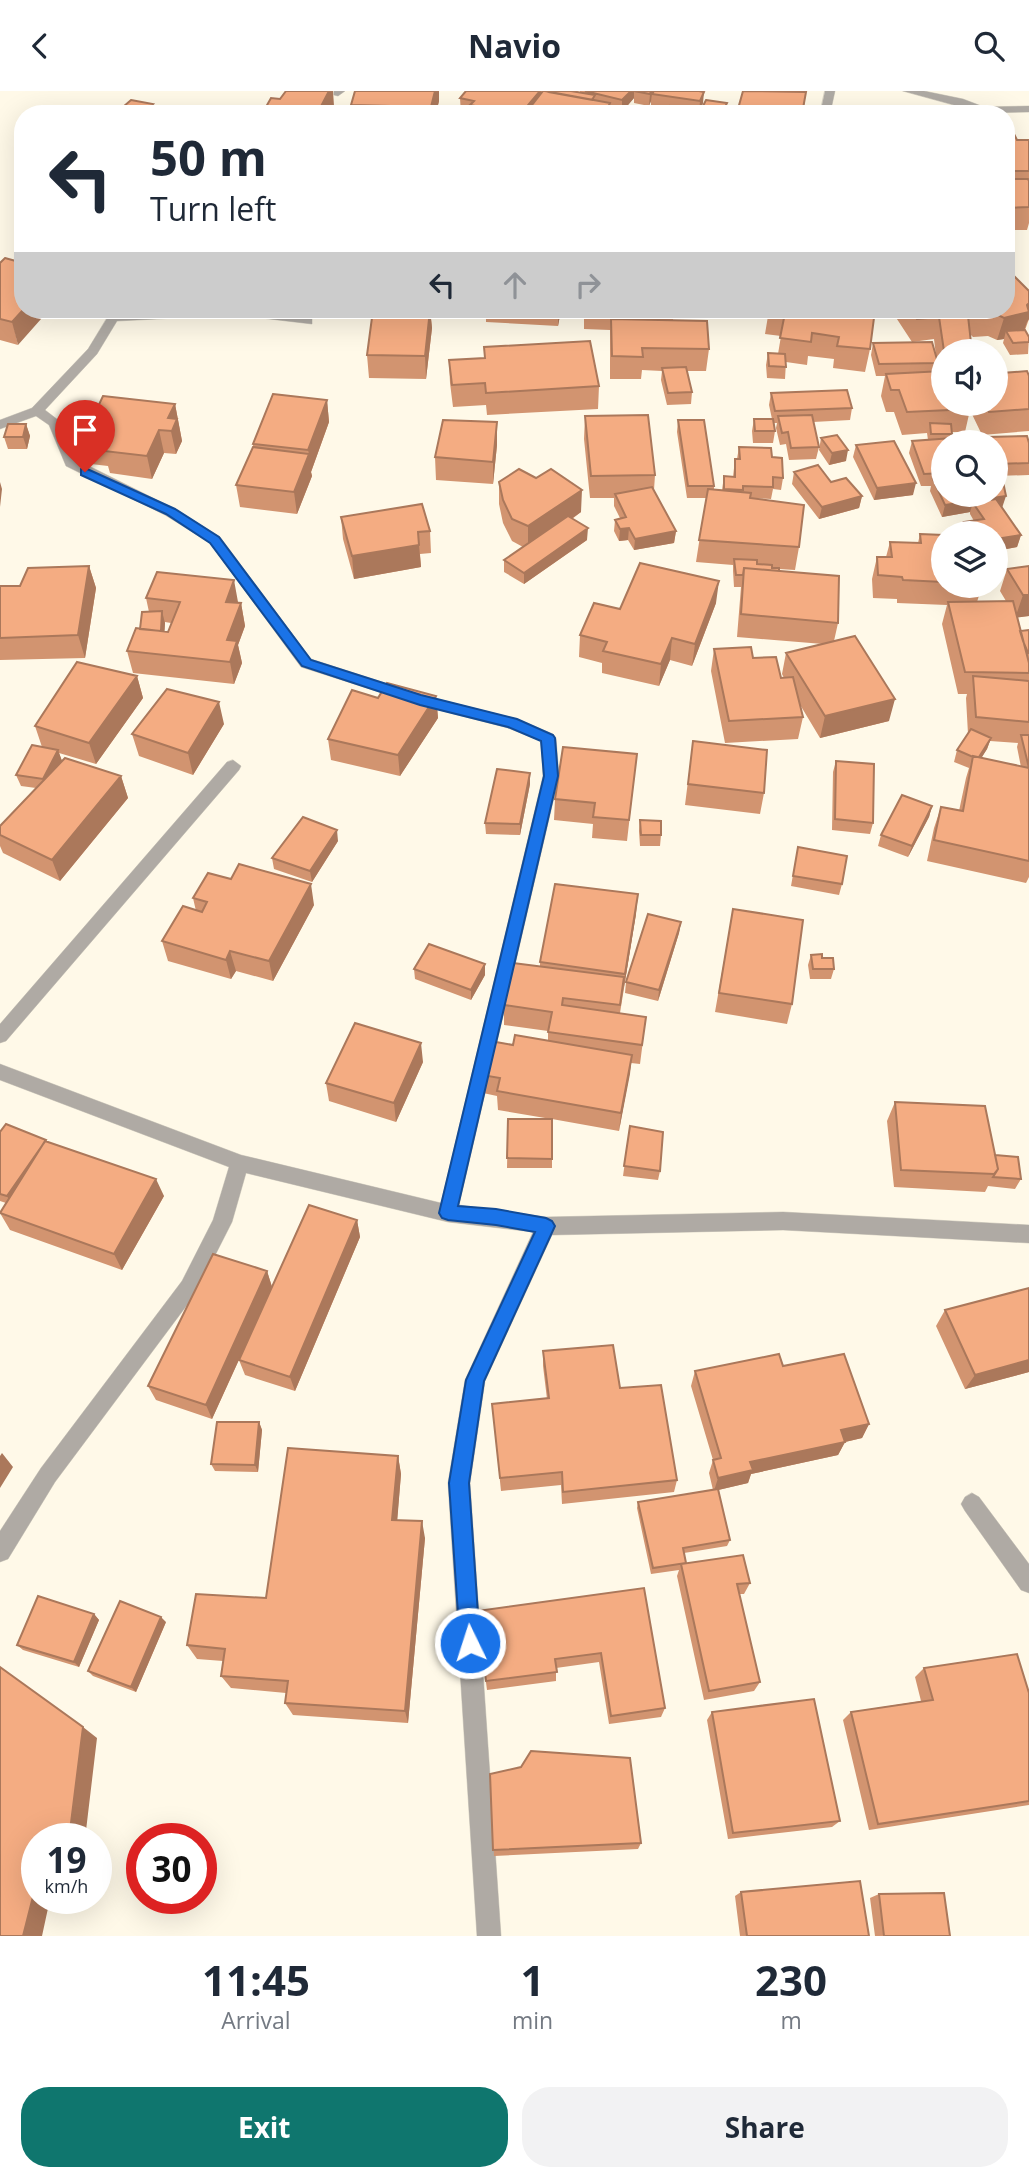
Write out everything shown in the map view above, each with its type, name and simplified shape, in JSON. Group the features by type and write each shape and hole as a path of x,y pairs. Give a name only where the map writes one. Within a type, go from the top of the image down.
{"street":[{"path":"908,91 970,105"},
{"path":"0,425 37,411 93,351 113,319"},
{"path":"302,319 308,321"},
{"path":"37,411 55,423 71,463 170,512 215,540 306,663 420,700 512,723 548,738 551,776 448,1213"},
{"path":"0,1035 233,766"},
{"path":"0,1072 240,1163 448,1213 496,1217 546,1226 783,1221 1029,1234"},
{"path":"0,1551 48,1475 188,1287 222,1222 240,1163"},
{"path":"489,1936 459,1483 475,1380 546,1226"},
{"path":"972,1504 1029,1582"}],"building":[{"path":"286,91 329,91 322,105 267,105 271,98 280,99"},
{"path":"355,91 435,91 432,105 351,105"},
{"path":"466,91 540,91 528,105 470,105 474,101 460,98"},
{"path":"543,91 610,103 609,105 532,105"},
{"path":"550,91 571,91 595,95 592,100"},
{"path":"585,91 631,91 622,100"},
{"path":"654,91 704,92 700,101 652,94"},
{"path":"743,91 806,92 804,105 739,105"},
{"path":"131,100 153,104 152,105 125,105"},
{"path":"706,100 727,103 726,105 704,105"},
{"path":"1015,136 1017,140 1029,140 1029,171 1015,171"},
{"path":"1015,179 1029,181 1029,207 1015,208"},
{"path":"5,258 14,260 15,319 12,322 0,319 0,263"},
{"path":"1015,277 1029,291 1029,312 1015,315"},
{"path":"372,319 429,319 425,356 367,355"},
{"path":"611,319 707,321 709,349 642,348 643,357 612,356"},
{"path":"784,319 874,319 870,349 837,346 839,337 812,333 811,342 780,338"},
{"path":"939,319 968,319 971,339 942,339"},
{"path":"1025,330 1029,342 1013,343 1006,331"},
{"path":"590,341 599,386 486,393 485,383 452,385 449,360 485,358 484,347"},
{"path":"931,342 931,363 879,364 873,343"},
{"path":"768,353 785,354 786,367 769,366"},
{"path":"686,367 692,392 668,393 662,368"},
{"path":"1027,371 1029,409 1008,411 1008,373"},
{"path":"931,372 931,411 907,412 899,390 891,390 886,374"},
{"path":"847,390 852,408 775,411 771,393"},
{"path":"273,394 327,400 308,450 253,444"},
{"path":"103,396 175,404 168,418 177,419 172,431 159,430 147,456 104,451 107,444 85,442 99,415 94,415"},
{"path":"648,415 655,475 591,476 585,416"},
{"path":"812,415 819,447 791,448 788,432 782,433 778,416"},
{"path":"754,419 773,419 775,431 755,431"},
{"path":"443,420 497,422 493,462 435,457"},
{"path":"678,420 704,420 714,486 688,486"},
{"path":"930,423 951,424 952,430 931,430 931,434"},
{"path":"8,424 26,424 23,437 4,437"},
{"path":"837,435 848,450 832,453 821,438"},
{"path":"1008,436 1027,436 1029,463 1008,464"},
{"path":"931,440 931,474 924,474 912,441"},
{"path":"894,441 916,483 877,488 856,445"},
{"path":"253,447 309,454 294,492 236,485"},
{"path":"739,447 771,448 772,457 782,458 783,478 773,477 773,487 743,486 743,490 724,489 724,476 735,477 735,459 740,459"},
{"path":"818,465 831,482 846,478 862,496 822,507 794,472"},
{"path":"519,469 536,478 551,469 582,490 528,526 512,519 503,500 499,482"},
{"path":"652,487 676,531 635,539 629,528 620,529 615,520 626,517 615,494"},
{"path":"708,489 751,493 750,498 804,505 799,547 699,540"},
{"path":"422,504 430,531 418,532 419,545 352,556 341,517"},
{"path":"976,507 1002,507 1021,535 1008,537 1008,521 971,521 984,519"},
{"path":"568,516 588,528 524,573 504,560"},
{"path":"920,534 931,534 931,581 878,575 877,557 892,557 890,542 921,543"},
{"path":"734,559 757,560 757,564 772,565 772,568 779,568 779,571 744,568 743,575 736,575"},
{"path":"640,563 719,581 695,644 672,638 661,664 603,651 607,642 580,635 594,603 620,609"},
{"path":"89,566 78,635 0,638 0,586 20,586 28,568"},
{"path":"1029,566 1029,595 1023,595 1008,569"},
{"path":"744,568 839,576 838,623 741,614"},
{"path":"157,572 234,580 226,602 241,603 227,640 237,641 230,662 127,651 136,628 168,632 180,602 146,598"},
{"path":"1013,601 1029,663 1029,673 965,672 948,602"},
{"path":"162,611 161,631 140,629 142,612"},
{"path":"1029,630 1029,653 1028,653 1020,631"},
{"path":"855,636 895,699 825,716 786,653"},
{"path":"751,647 753,658 776,657 781,678 793,677 803,717 729,721 714,649"},
{"path":"77,662 137,676 89,743 35,726"},
{"path":"973,676 1029,681 1029,722 976,717"},
{"path":"387,683 436,696 398,755 328,739 352,690 378,698"},
{"path":"167,689 219,702 188,753 132,734"},
{"path":"971,729 991,738 979,757 957,750"},
{"path":"1021,735 1029,735 1029,768"},
{"path":"693,741 767,750 764,793 688,784"},
{"path":"32,745 58,750 43,779 16,775"},
{"path":"563,747 637,754 629,820 593,817 595,803 555,799"},
{"path":"973,756 1029,768 1029,861 934,840 941,807 963,811"},
{"path":"65,758 121,776 52,860 0,835 0,826"},
{"path":"836,761 874,764 873,823 835,819"},
{"path":"497,769 530,773 520,824 485,823"},
{"path":"902,795 932,806 912,846 881,835"},
{"path":"303,817 337,830 310,871 272,858"},
{"path":"640,820 661,821 661,835 641,835"},
{"path":"798,847 847,856 842,884 793,876"},
{"path":"239,864 311,884 269,961 230,951 226,960 162,941 183,906 202,912 207,902 193,898 208,873 231,879"},
{"path":"555,884 638,894 625,974 540,962"},
{"path":"733,909 803,920 792,1004 719,993"},
{"path":"648,914 681,922 659,990 626,982"},
{"path":"429,944 485,964 471,990 414,969"},
{"path":"822,954 822,958 833,958 834,969 813,969 811,955"},
{"path":"513,963 624,977 620,1005 563,998 562,1005 646,1017 642,1045 548,1032 552,1012 504,1005"},
{"path":"355,1023 421,1043 394,1103 326,1083"},
{"path":"515,1035 632,1055 621,1113 497,1091 500,1078 482,1075 490,1041 513,1045"},
{"path":"895,1102 985,1106 998,1169 994,1174 901,1170"},
{"path":"508,1119 552,1119 552,1159 507,1158"},
{"path":"6,1124 46,1140 7,1196 0,1194 0,1132"},
{"path":"630,1126 663,1132 660,1171 624,1166"},
{"path":"45,1141 156,1179 114,1254 0,1213"},
{"path":"995,1155 1018,1157 1021,1179 993,1177 998,1169"},
{"path":"309,1205 357,1220 290,1377 239,1360"},
{"path":"213,1254 267,1271 206,1405 148,1386"},
{"path":"1029,1288 1029,1360 975,1375 945,1310"},
{"path":"613,1345 620,1388 661,1385 677,1480 563,1492 562,1472 500,1478 492,1404 549,1398 543,1351"},
{"path":"779,1354 783,1366 844,1354 869,1424 841,1430 845,1442 750,1462 753,1470 718,1478 713,1460 721,1458 695,1371"},
{"path":"217,1422 259,1422 255,1465 211,1464"},
{"path":"288,1448 398,1456 392,1520 422,1521 405,1711 285,1703 288,1681 221,1676 225,1649 187,1645 196,1594 266,1598"},
{"path":"718,1489 730,1540 683,1548 686,1563 653,1568 638,1502"},
{"path":"743,1555 750,1583 737,1584 760,1682 709,1691 681,1564"},
{"path":"644,1588 665,1708 611,1716 601,1653 555,1659 557,1672 486,1681 477,1611"},
{"path":"38,1596 94,1614 74,1662 17,1645"},
{"path":"120,1601 161,1617 131,1687 88,1671"},
{"path":"1017,1654 1029,1693 1029,1801 878,1824 851,1712 933,1700 924,1668"},
{"path":"0,1667 83,1727 71,1823 21,1823 21,1914 29,1914 23,1936 0,1936"},
{"path":"814,1699 840,1821 733,1833 712,1712"},
{"path":"531,1751 630,1758 641,1843 493,1850 490,1774 521,1767"},
{"path":"860,1881 869,1936 747,1936 741,1892"},
{"path":"944,1893 950,1936 884,1936 879,1894"}],"route":[{"path":"85,472 170,512 215,540 306,663 420,700 512,723 548,738 551,776 448,1213 496,1217 546,1226 475,1380 459,1483 470,1643"}]}
